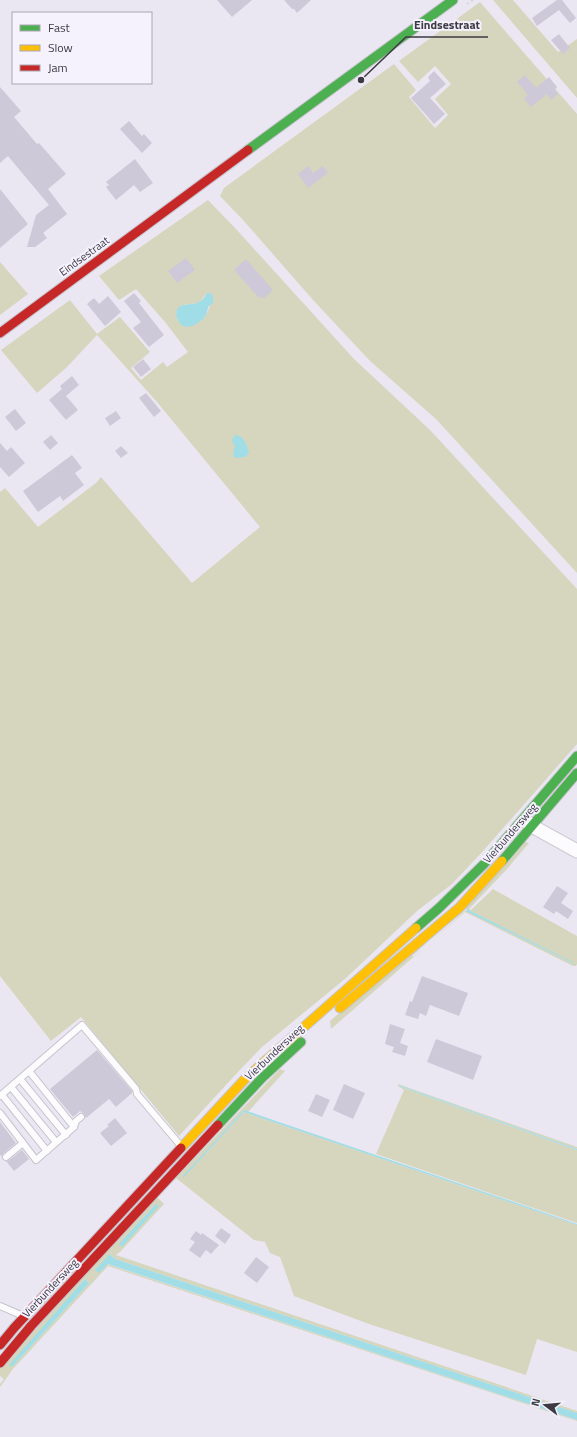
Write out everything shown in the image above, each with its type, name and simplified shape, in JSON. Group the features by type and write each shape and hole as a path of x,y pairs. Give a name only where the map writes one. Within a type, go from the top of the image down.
{"street":[{"name":"Eindsestraat","path":"0,333 453,0"},
{"name":"Vierbundersweg","path":"332,1016 459,908 528,822 577,756"},
{"name":"Vierbundersweg","path":"0,1345 24,1316 244,1079 445,903 577,773"},
{"path":"528,822 577,851"},
{"name":"Vierbundersweg","path":"0,1363 31,1326 262,1078 310,1034"}],"lane":[{"path":"47,1151 1,1095 82,1025 182,1147"},
{"path":"29,1071 74,1127"},
{"path":"20,1079 66,1135"},
{"path":"11,1087 56,1142"},
{"path":"0,1113 36,1160 66,1135 74,1127 76,1121 81,1117"},
{"path":"6,1157 23,1143"},
{"path":"0,1306 24,1316"}],"green space":[{"path":"493,0 513,0 558,52 577,39 577,98"},
{"path":"480,2 577,114 577,573 436,419 370,361 220,196 224,188 394,64 416,90 409,97 435,128 448,115 435,99 451,84 435,66 418,82 399,61"},
{"path":"208,200 354,359 430,430 577,589 577,744 484,850 452,884 417,911 346,978 262,1047 179,1136 81,1017 51,1041 0,976 0,492 5,488 38,527 96,483 101,477 192,583 260,527 157,402 97,335 66,368 37,393 1,350 70,300 97,334 120,317 150,352 131,368 141,380 163,362 167,367 188,352 165,322 136,289 119,300 99,276","holes":["207,293 210,306 205,317 201,320 178,321 176,312 183,305 199,303"]},
{"path":"0,262 28,294 0,315"},
{"path":"523,841 529,843 507,869 469,909 471,910 493,889 577,936 576,966 573,966 465,912 430,942 465,911 467,911 574,964 467,909 463,910 412,956 414,957 331,1029 330,1021 469,901 488,882"},
{"path":"280,1069 285,1071 248,1112 244,1110 184,1177 244,1112 577,1225 577,1352 537,1339 526,1375 369,1324 294,1296 280,1257 270,1253 265,1242 254,1240 176,1178"},
{"path":"398,1084 577,1147 577,1149 399,1085 577,1150 577,1223 376,1154 404,1090 398,1086"},
{"path":"156,1196 164,1204 116,1255 577,1411 577,1413 115,1259 110,1254 99,1273 107,1264 577,1421 108,1266 13,1369 0,1387 0,1384 4,1379 0,1376 0,1368","holes":["85,1279 89,1283 12,1367"]}],"water":[{"path":"207,293 211,293 213,300 205,317 192,326 188,327 182,325 178,321 176,311 181,306 199,302"},
{"path":"235,435 241,437 246,444 249,453 245,457 235,458 234,456 233,453 235,445 232,440"},
{"path":"467,909 574,963 574,964 466,911"},
{"path":"399,1086 577,1149 577,1150"},
{"path":"244,1110 577,1225 244,1112 183,1177"},
{"path":"156,1204 159,1206 122,1247 119,1244"},
{"path":"110,1254 115,1259 577,1413 577,1420 108,1264 99,1273 95,1270"},
{"path":"85,1279 89,1283 12,1367 9,1365"}],"building":[{"path":"217,0 252,0 232,17"},
{"path":"284,0 311,0 297,13"},
{"path":"557,0 562,0 576,18 570,23 559,10 537,26 532,18"},
{"path":"559,34 570,48 563,54 551,40"},
{"path":"434,71 446,84 430,98 445,114 434,124 411,98 430,81 428,77"},
{"path":"525,75 536,88 549,77 557,87 555,90 558,94 551,100 547,94 531,107 524,98 528,95 517,82"},
{"path":"0,87 21,111 14,117 37,144 39,143 66,174 48,189 67,214 43,233 47,238 35,247 27,247 36,215 49,205 8,156 0,163"},
{"path":"129,121 142,136 144,134 152,143 142,153 120,129"},
{"path":"135,159 153,183 140,192 134,185 116,200 106,187 109,185 106,182"},
{"path":"308,166 313,173 323,166 328,173 308,188 298,174"},
{"path":"0,189 28,224 0,248"},
{"path":"186,258 195,270 177,283 168,271"},
{"path":"246,259 273,290 263,299 261,297 259,298 234,270"},
{"path":"134,293 141,301 139,303 164,335 149,347 133,328 141,322 124,301"},
{"path":"108,296 121,312 105,326 87,304 94,298 99,304"},
{"path":"143,359 151,369 141,377 133,367"},
{"path":"72,376 79,385 66,396 78,410 66,420 49,400 62,389 60,386"},
{"path":"146,393 161,411 154,417 139,398"},
{"path":"15,409 26,423 16,431 5,417"},
{"path":"116,411 121,418 110,426 105,418"},
{"path":"51,435 58,443 50,450 43,442"},
{"path":"0,443 7,451 11,447 25,463 9,477 0,467"},
{"path":"121,446 128,453 121,458 115,451"},
{"path":"72,455 82,468 75,473 84,485 63,501 60,496 38,512 23,491"},
{"path":"557,886 568,893 561,903 573,911 568,919 556,911 554,914 543,907"},
{"path":"422,976 468,993 459,1016 430,1005 426,1016 420,1013 418,1019 405,1015 410,1001 412,1002"},
{"path":"390,1024 405,1029 400,1043 408,1046 405,1056 392,1052 394,1047 385,1044"},
{"path":"436,1039 482,1056 473,1080 427,1062"},
{"path":"97,1050 132,1091 132,1093 116,1107 109,1099 86,1118 80,1111 73,1117 50,1089"},
{"path":"344,1084 365,1093 353,1119 333,1110"},
{"path":"316,1094 330,1100 322,1117 308,1111"},
{"path":"115,1118 127,1133 111,1146 100,1133 109,1126 107,1125"},
{"path":"0,1122 16,1143 2,1156 0,1155"},
{"path":"22,1150 29,1159 14,1171 6,1161"},
{"path":"221,1228 231,1235 225,1244 215,1236"},
{"path":"196,1231 201,1235 202,1233 219,1245 211,1254 206,1250 200,1258 189,1250 195,1242 190,1239"},
{"path":"256,1257 269,1267 257,1283 244,1273"}],"traffic: fast":[{"path":"248,150 453,0"},
{"path":"416,928 484,864 577,756"},
{"path":"502,861 577,773"},
{"path":"218,1125 262,1078 301,1042"}],"traffic: slow":[{"path":"340,1008 459,908 502,861"},
{"path":"181,1148 245,1079 416,928"}],"traffic: jam":[{"path":"0,333 248,150"},
{"path":"0,1363 31,1326 218,1125"},
{"path":"0,1345 181,1148"}],"place":[{"name":"Eindsestraat","path":"361,80"}]}
